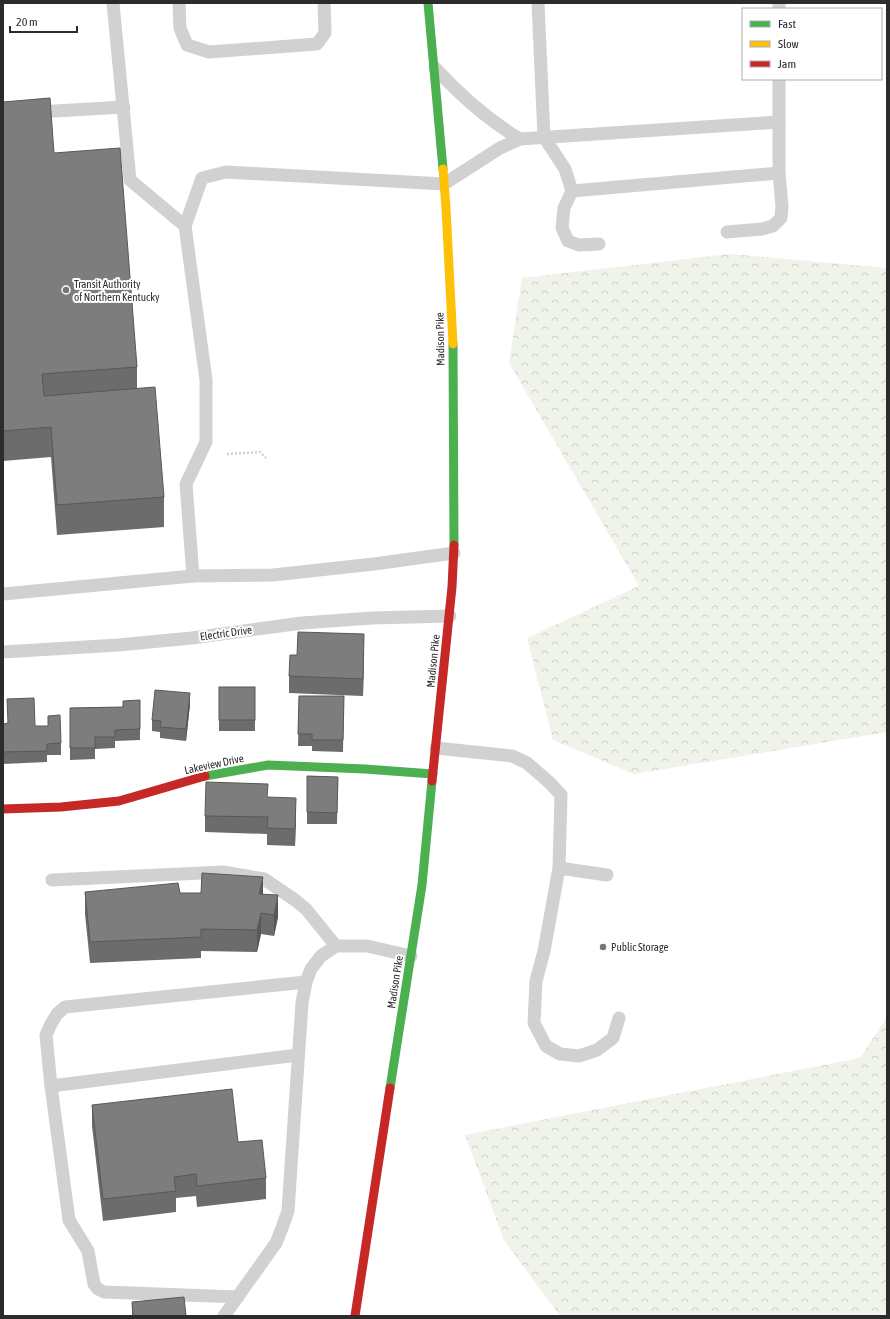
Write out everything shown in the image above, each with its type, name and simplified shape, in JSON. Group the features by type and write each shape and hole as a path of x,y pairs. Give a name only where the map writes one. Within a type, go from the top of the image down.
{"main road":[{"name":"Madison Pike","path":"355,1316 422,885 450,616 454,553 453,328 444,184 435,68 428,3"},
{"name":"Lakeview Drive","path":"3,809 61,807 119,801 214,774 268,765 365,769 433,774"}],"lane":[{"path":"113,3 130,180 186,226"},
{"path":"179,3 180,28 187,45 209,52 317,44 325,33 324,3"},
{"path":"538,3 544,137 565,169 572,191 564,208 562,228 568,241 579,245 599,244"},
{"path":"435,68 449,83 500,127 520,139"},
{"path":"727,232 762,229 773,226 781,218 779,80"},
{"path":"3,114 124,107"},
{"path":"193,576 186,484 206,442 206,380 186,226 202,178 226,172 444,184 500,148 520,139 779,122"},
{"path":"572,191 780,173"},
{"path":"3,594 193,576 273,575 374,564 454,553"},
{"name":"Electric Drive","path":"3,652 118,645 192,638 302,623 372,618 450,616"},
{"path":"436,748 512,756 527,763 561,795 560,868 544,951 536,981 534,1023 546,1046 560,1054 579,1056 597,1050 613,1038 619,1018"},
{"path":"560,868 607,875"},
{"path":"52,880 223,872 264,879 306,909 336,946"},
{"path":"224,1316 276,1243 288,1211 302,1003 306,982 311,969 321,956 336,946 367,946 411,956"},
{"path":"238,1297 104,1292 98,1289 94,1284 88,1251 69,1220 51,1086 46,1035 57,1014 64,1007 306,982"},
{"path":"51,1086 298,1055"}],"path":[{"path":"227,454 260,452 266,458"}],"green space":[{"path":"730,254 887,268 887,732 634,774 553,740 527,638 639,586 509,363 522,278"},
{"path":"887,1017 887,1316 560,1316 504,1240 465,1135 860,1058"}],"building":[{"name":"Transit Authority of Northern Kentucky","path":"50,98 54,153 120,148 137,367 42,374 44,396 155,387 164,497 57,505 51,427 3,431 3,102"},
{"path":"298,632 364,634 363,679 289,676 290,655 297,655"},
{"path":"219,687 255,687 255,720 219,720"},
{"path":"155,690 190,693 186,729 160,727 161,721 152,720"},
{"path":"299,696 344,696 343,740 312,740 312,734 298,734"},
{"path":"34,698 35,726 48,726 48,716 60,715 61,743 47,744 47,751 3,752 3,724 8,723 7,699"},
{"path":"140,700 140,729 115,730 115,737 95,737 95,748 70,748 70,708 123,707 123,701"},
{"path":"307,776 338,777 337,813 307,812"},
{"path":"206,782 268,784 267,797 296,798 295,829 267,828 268,817 205,816"},
{"path":"202,873 263,877 259,894 278,895 274,915 261,913 257,930 201,929 201,937 90,942 85,892 178,883 180,893 201,893"},
{"path":"232,1089 238,1142 262,1140 266,1178 197,1186 196,1174 174,1177 176,1191 103,1199 92,1105"},
{"path":"184,1297 186,1316 133,1316 132,1302"}],"traffic: fast":[{"path":"428,3 443,169"},
{"path":"453,344 454,545"},
{"path":"205,776 268,765 365,769 433,774"},
{"path":"390,1088 422,885 432,781"}],"traffic: slow":[{"path":"443,169 453,344"}],"traffic: jam":[{"path":"432,781 452,587 454,545"},
{"path":"3,809 61,807 119,801 205,776"},
{"path":"355,1316 390,1088"}],"place":[{"name":"Transit Authority of Northern Kentucky","path":"66,290"},
{"name":"Public Storage","path":"603,947"}]}
